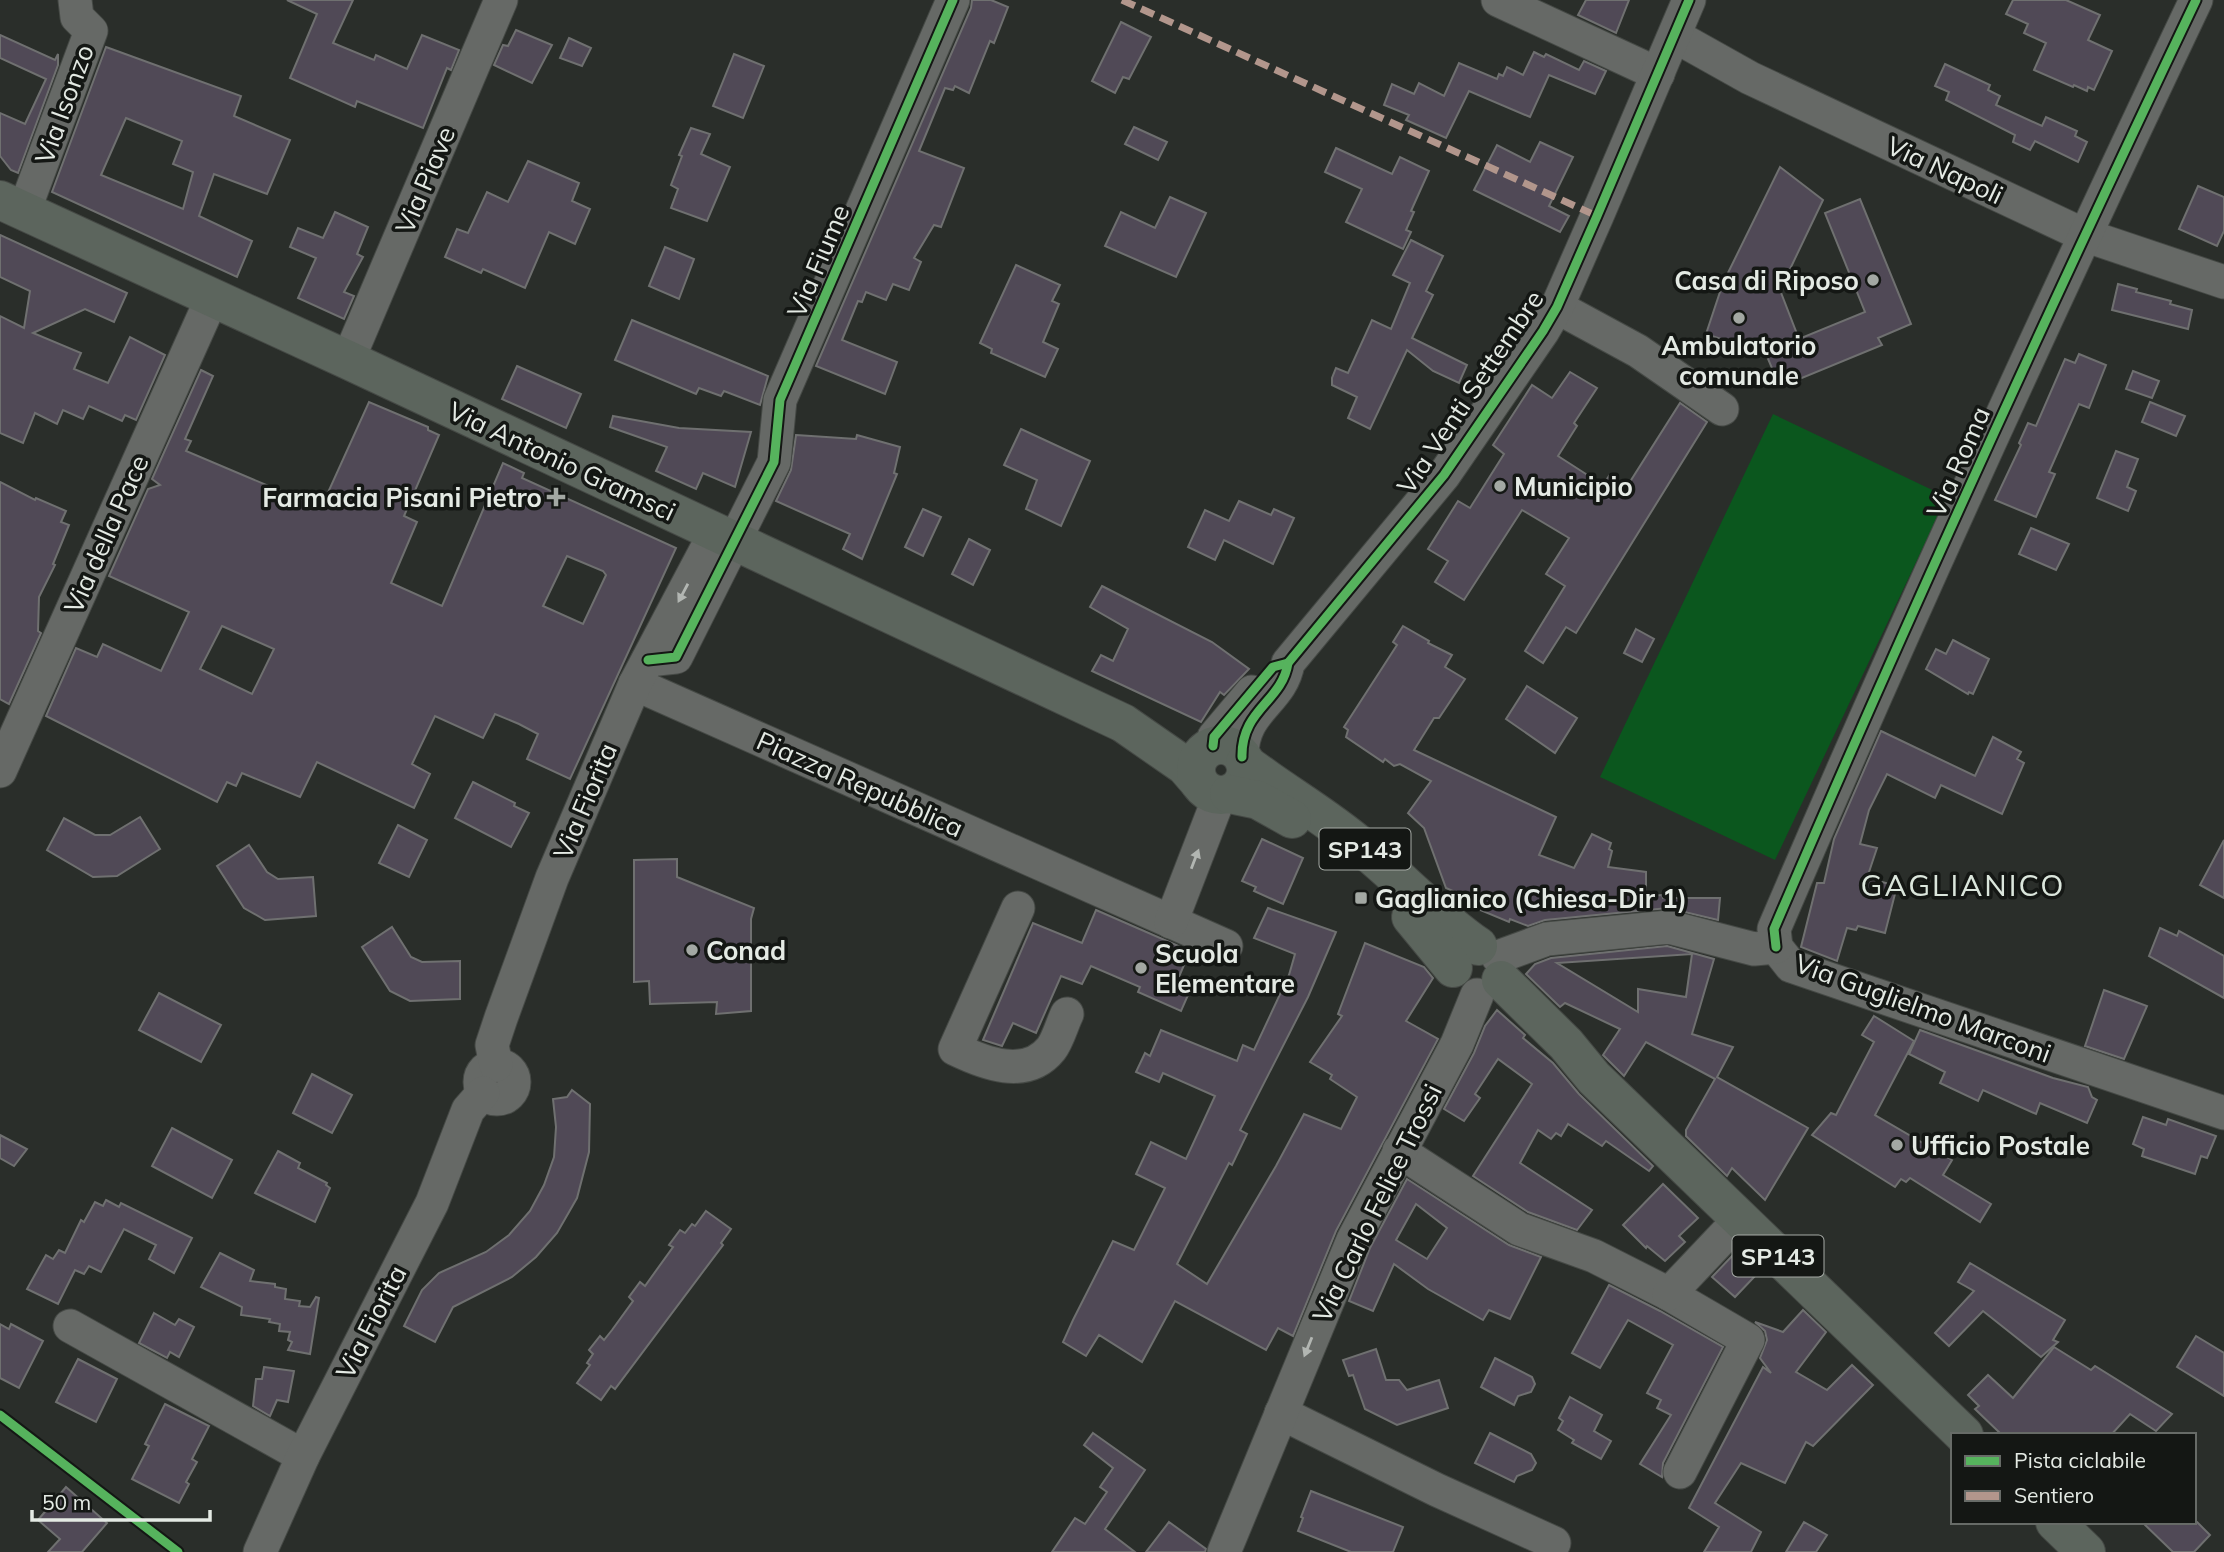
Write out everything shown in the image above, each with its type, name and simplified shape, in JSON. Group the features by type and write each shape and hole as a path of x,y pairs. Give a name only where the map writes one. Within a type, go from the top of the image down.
{"main road":[{"name":"Via Antonio Gramsci","path":"12,206 348,360 1123,723 1185,766 1222,769 1284,792 1331,822 1364,848 1436,915 1482,973"},
{"name":"SP143","path":"1482,973 1557,1054 1594,1077 1962,1433"},
{"path":"2057,1524 2086,1552"}],"street":[{"name":"Via Isonzo","path":"12,206 91,31 77,17 75,0"},
{"name":"Via Piave","path":"348,360 502,0"},
{"name":"Via Fiume","path":"725,537 774,462 780,400 953,0"},
{"path":"1498,0 1658,75"},
{"name":"Via Venti Settembre","path":"1171,922 1222,769 1214,737 1273,667 1288,663 1444,475 1543,331 1557,307 1689,0"},
{"name":"Via Roma","path":"1776,947 1774,929 1927,580 2084,235 2196,0"},
{"name":"Via Napoli","path":"1675,36 1751,78 2084,235 2224,282"},
{"name":"Via della Pace","path":"0,771 212,298"},
{"path":"1557,307 1638,351 1722,409"},
{"name":"Via Fiorita","path":"260,1552 303,1456 432,1203 467,1110 490,1079 492,1045 552,878 641,672 725,537"},
{"name":"Piazza Repubblica","path":"641,672 1085,884 1226,946"},
{"path":"1018,908 955,1049 981,1061 1005,1067 1031,1065 1052,1049 1067,1014"},
{"name":"Via Guglielmo Marconi","path":"1482,973 1547,939 1669,927 1754,949 1776,947 1791,966 2224,1113"},
{"name":"Via Carlo Felice Trossi","path":"1224,1552 1353,1240 1457,1044 1482,973"},
{"path":"1399,1151 1519,1229 1594,1255 1748,1340 1680,1472"},
{"path":"1669,1294 1740,1219"},
{"path":"70,1326 303,1456"},
{"path":"1281,1413 1437,1490 1553,1543"}],"green space":[{"path":"1773,414 1947,497 1775,860 1600,777"}],"building":[{"path":"287,0 353,0 333,43 374,60 376,55 407,69 422,35 459,50 451,70 447,68 423,128 357,101 355,107 290,78 317,14"},
{"path":"972,0 991,0 1008,7 994,43 990,41 969,93 955,86 953,90 945,88 919,151 964,168 941,227 934,225 914,258 921,262 909,290 893,284 886,300 866,292 862,302 858,301 842,340 897,362 885,394 816,366 971,8"},
{"path":"1586,0 1629,0 1616,33 1578,15"},
{"path":"2013,0 2066,0 2100,15 2088,40 2112,51 2094,90 2088,87 2087,91 2074,85 2073,87 2034,70 2046,43 2024,33 2028,24 2006,14"},
{"path":"1121,22 1151,37 1129,79 1123,77 1115,93 1092,81"},
{"path":"516,30 552,45 532,83 494,65 503,45 508,46"},
{"path":"0,35 55,60 58,54 58,65 18,173 11,170 0,156 0,113 25,124 46,79 0,58"},
{"path":"569,38 591,48 582,66 560,58"},
{"path":"106,47 241,96 234,116 290,140 267,194 214,174 199,216 252,241 237,277 52,192","holes":["126,118 182,141 173,164 193,172 183,209 101,175"]},
{"path":"1534,52 1544,57 1546,54 1579,70 1584,61 1606,71 1595,94 1549,75 1530,117 1469,91 1446,138 1406,120 1409,115 1384,105 1392,84 1414,94 1419,83 1444,96 1459,63 1497,79 1499,74 1503,76 1507,67 1523,75"},
{"path":"734,54 764,66 743,118 713,106"},
{"path":"1945,64 1990,85 1988,90 2000,96 1996,105 2042,126 2046,117 2077,131 2075,136 2087,142 2078,162 2035,141 2030,150 2013,142 2015,135 1946,100 1949,92 1935,86"},
{"path":"1134,127 1167,142 1158,160 1125,144"},
{"path":"691,128 710,134 701,154 730,167 707,221 671,208 678,189 671,185 682,156 679,155"},
{"path":"1540,142 1573,157 1549,206 1569,216 1560,232 1474,190 1497,145 1530,162"},
{"path":"1336,148 1392,174 1400,157 1429,171 1411,211 1414,212 1406,230 1411,232 1403,249 1346,222 1362,189 1325,172"},
{"path":"528,161 579,183 572,201 590,209 575,244 549,232 525,288 483,269 481,273 445,257 457,229 468,233 487,192 508,202"},
{"name":"Casa di Riposo","path":"1780,167 1823,200 1780,290 1799,339 1865,312 1825,213 1860,199 1911,324 1878,338 1882,345 1780,387 1766,354 1706,334 1723,283"},
{"path":"2198,186 2224,197 2224,231 2217,246 2179,229"},
{"path":"1170,197 1206,213 1176,277 1105,246 1121,212 1155,228"},
{"path":"335,212 368,227 357,254 363,257 344,292 354,296 344,319 298,298 316,258 290,247 298,228 323,238"},
{"path":"0,235 127,293 114,322 85,309 33,333 81,353 74,369 108,383 130,337 165,355 136,420 125,415 122,421 89,406 83,419 63,410 57,424 35,413 23,443 0,433 0,316 24,328 30,291 0,277"},
{"path":"1411,240 1443,256 1426,291 1433,295 1412,338 1467,365 1459,383 1433,371 1407,350 1370,429 1348,418 1357,397 1332,385 1332,378 1336,368 1348,373 1372,320 1391,329 1410,283 1393,275"},
{"path":"665,247 694,259 679,299 649,286"},
{"path":"1016,265 1060,285 1052,301 1059,304 1043,342 1058,349 1045,377 991,353 992,349 980,343"},
{"path":"2118,284 2192,310 2188,329 2112,310"},
{"path":"632,320 768,376 760,405 724,391 721,396 699,388 696,394 615,360"},
{"path":"2079,354 2106,365 2089,408 2079,404 2049,472 2055,474 2036,517 1995,500 2021,445 2019,443 2028,423 2036,426 2065,359 2075,363"},
{"path":"517,366 581,394 566,428 502,399"},
{"path":"201,370 213,376 185,439 191,441 186,451 321,508 369,402 428,427 428,430 439,435 404,516 417,522 391,583 442,606 503,463 524,473 522,478 676,548 570,779 527,759 538,734 519,724 495,714 483,738 435,716 412,764 430,774 414,808 317,762 300,797 242,773 236,786 227,782 217,802 46,716 76,648 97,657 103,644 161,671 189,612 109,576 148,489 160,485 152,479","holes":["567,556 603,571 606,575 583,624 543,606","222,626 274,649 252,694 200,669"]},
{"path":"2133,371 2159,381 2152,398 2126,389"},
{"path":"1570,372 1597,388 1574,423 1577,426 1558,456 1603,485 1609,476 1626,488 1680,403 1707,422 1576,633 1566,627 1543,663 1525,651 1565,586 1546,574 1569,538 1522,510 1464,600 1435,582 1448,561 1428,549 1458,501 1470,508 1504,454 1493,445 1532,385 1552,398"},
{"path":"2150,402 2185,416 2176,436 2142,422"},
{"path":"613,416 679,428 751,432 735,487 703,473 696,489 656,471 667,447 610,427"},
{"path":"1021,429 1090,461 1061,526 1026,509 1037,480 1004,465"},
{"path":"796,435 856,439 857,435 900,447 894,473 897,474 862,559 843,549 850,534 776,501 791,470"},
{"path":"2116,451 2138,459 2127,487 2136,491 2128,511 2097,498"},
{"path":"0,482 35,500 36,498 66,511 61,522 69,525 53,564 55,565 39,597 38,631 41,633 9,704 0,699"},
{"path":"1239,501 1271,515 1274,509 1294,518 1273,564 1224,540 1215,560 1188,547 1205,510 1229,521"},
{"path":"923,509 941,517 923,556 905,547"},
{"path":"2031,528 2069,544 2056,570 2019,554"},
{"path":"969,539 990,550 973,585 952,574"},
{"path":"1102,586 1212,642 1249,669 1224,695 1220,692 1201,722 1092,671 1101,655 1113,661 1128,629 1090,607"},
{"path":"1403,626 1452,655 1445,667 1465,679 1439,718 1434,718 1414,750 1556,817 1539,855 1574,868 1592,834 1611,843 1608,867 1646,872 1646,896 1720,898 1718,920 1668,908 1545,920 1528,926 1510,919 1509,922 1461,902 1464,896 1446,888 1424,828 1408,813 1431,781 1400,764 1394,766 1385,759 1383,762 1346,737 1348,730 1344,727 1397,645 1393,642"},
{"path":"1636,629 1654,639 1642,662 1624,653"},
{"path":"1953,640 1989,659 1973,694 1968,694 1926,669 1936,649 1946,654"},
{"path":"1527,686 1577,718 1555,753 1506,719"},
{"path":"1881,731 1975,776 1993,737 2021,752 2017,759 2024,763 2002,814 1941,785 1935,798 1887,774 1869,810 1860,844 1877,848 1867,878 1897,886 1885,933 1858,926 1856,930 1847,928 1837,961 1801,947 1817,883 1824,883 1834,839"},
{"path":"473,782 529,813 511,847 455,818"},
{"path":"140,817 160,849 117,876 93,877 47,850 64,818 95,835 110,835"},
{"path":"398,825 427,840 409,877 379,863"},
{"path":"1262,839 1303,858 1283,904 1254,891 1256,887 1242,881"},
{"path":"2224,840 2224,898 2200,885"},
{"path":"249,845 267,872 278,879 313,877 316,916 265,920 244,908 217,866"},
{"name":"Conad","path":"677,859 677,877 754,908 751,919 751,1011 716,1014 717,1002 650,1004 649,981 634,982 634,860"},
{"path":"1268,908 1336,932 1308,997 1240,1130 1247,1134 1177,1264 1207,1284 1304,1114 1341,1129 1357,1097 1330,1079 1332,1075 1310,1062 1342,1016 1338,1014 1365,943 1424,967 1433,978 1406,1021 1438,1039 1336,1231 1293,1336 1278,1328 1266,1350 1175,1301 1142,1362 1099,1335 1086,1356 1063,1342 1073,1320 1113,1241 1134,1250 1165,1188 1136,1174 1151,1142 1186,1159 1215,1096 1163,1073 1159,1082 1136,1072 1145,1053 1150,1056 1161,1030 1237,1061 1243,1045 1254,1050 1289,975 1295,954 1254,938"},
{"name":"Scuola Elementare","path":"1096,910 1190,951 1178,979 1192,986 1181,1011 1138,992 1140,987 1091,966 1082,984 1061,976 1036,1033 1013,1023 1002,1046 983,1040 1033,923 1082,943"},
{"path":"392,927 411,957 422,962 460,961 460,999 410,1001 390,991 362,947"},
{"path":"2160,928 2177,936 2179,931 2224,956 2224,998 2149,956"},
{"path":"1667,946 1714,959 1692,1034 1733,1047 1717,1077 1808,1128 1765,1200 1732,1168 1727,1176 1686,1136 1686,1130 1715,1079 1646,1042 1624,1076 1603,1055 1620,1029 1565,1003 1560,1007 1526,974 1535,964 1551,958","holes":["1692,954 1686,997 1638,989 1638,1012 1557,963"]},
{"path":"2104,990 2147,1006 2124,1059 2085,1046"},
{"path":"159,993 221,1025 201,1062 139,1030"},
{"path":"1497,1010 1525,1035 1523,1038 1553,1063 1579,1094 1653,1166 1649,1171 1606,1141 1602,1146 1568,1124 1561,1136 1556,1133 1551,1139 1538,1130 1520,1163 1592,1210 1577,1230 1528,1212 1473,1176 1532,1084 1498,1059 1475,1094 1480,1098 1464,1121 1444,1109 1485,1026"},
{"path":"1874,1016 1914,1041 1875,1115 1952,1160 1943,1175 1991,1204 1980,1222 1910,1178 1906,1182 1901,1179 1895,1187 1812,1135 1831,1113 1836,1115 1874,1042 1862,1035"},
{"path":"1920,1030 2053,1078 2088,1087 2092,1097 2097,1100 2087,1123 2040,1103 2036,1114 1983,1090 1978,1101 1940,1083 1945,1072 1909,1054"},
{"path":"312,1074 352,1095 332,1133 293,1113"},
{"path":"572,1090 590,1104 589,1152 577,1198 557,1233 536,1257 512,1277 453,1307 435,1342 404,1326 422,1290 439,1273 486,1252 509,1235 530,1211 544,1185 554,1157 556,1127 553,1099 567,1097"},
{"path":"2143,1117 2166,1125 2168,1119 2216,1136 2207,1158 2201,1156 2195,1174 2142,1156 2144,1149 2133,1144"},
{"path":"172,1128 232,1160 212,1198 152,1166"},
{"path":"0,1135 27,1149 14,1166 0,1158"},
{"path":"278,1151 300,1163 298,1168 327,1183 330,1188 315,1222 255,1193"},
{"path":"1407,1179 1509,1245 1541,1257 1510,1319 1489,1310 1483,1320 1428,1289 1394,1264 1373,1311 1349,1301 1370,1248","holes":["1416,1204 1447,1228 1427,1259 1396,1240"]},
{"path":"1663,1184 1698,1218 1679,1236 1685,1242 1665,1261 1647,1246 1646,1248 1623,1225"},
{"path":"106,1200 119,1207 121,1203 192,1238 174,1273 149,1259 156,1245 124,1229 101,1272 89,1266 84,1274 75,1270 58,1304 27,1289 46,1255 53,1259 59,1250 65,1253 81,1220 84,1222 95,1202 103,1206"},
{"path":"706,1211 731,1229 721,1243 723,1245 615,1389 611,1386 601,1400 577,1383 590,1365 587,1363 593,1354 589,1350 600,1336 604,1340 612,1330 633,1301 629,1297 640,1282 645,1286 673,1247 669,1245 680,1230 685,1233 692,1224 695,1226"},
{"path":"220,1253 254,1270 250,1281 275,1284 275,1287 286,1289 285,1299 300,1301 299,1306 310,1307 316,1297 319,1298 310,1354 288,1350 292,1342 288,1340 290,1332 279,1331 280,1324 269,1322 270,1319 241,1315 242,1307 201,1287"},
{"path":"1734,1254 1756,1275 1735,1297 1712,1277"},
{"path":"1970,1263 2065,1320 2053,1340 2058,1342 2041,1357 1983,1311 1949,1346 1935,1333 1974,1291 1958,1282"},
{"path":"1609,1285 1723,1347 1663,1463 1662,1477 1640,1464 1671,1415 1657,1408 1661,1400 1647,1393 1673,1345 1628,1320 1600,1368 1572,1353"},
{"path":"1803,1310 1826,1332 1796,1372 1827,1390 1852,1365 1873,1385 1813,1446 1806,1442 1785,1483 1741,1463 1715,1503 1761,1532 1751,1552 1704,1552 1719,1527 1689,1508 1763,1367 1771,1373 1760,1358 1767,1340 1765,1331 1755,1322 1783,1332"},
{"path":"154,1313 175,1325 179,1319 194,1327 179,1357 170,1352 167,1358 139,1343"},
{"path":"0,1324 9,1329 11,1324 43,1341 19,1388 0,1378"},
{"path":"2196,1336 2224,1353 2224,1396 2177,1367"},
{"path":"2054,1347 2091,1370 2095,1366 2172,1414 2156,1431 2130,1414 2113,1433 2000,1433 1975,1409 1979,1406 1968,1395 1988,1375 2013,1398"},
{"path":"1376,1349 1386,1380 1399,1380 1407,1390 1439,1380 1448,1408 1397,1425 1365,1409 1353,1375 1349,1376 1343,1360"},
{"path":"1495,1358 1532,1377 1535,1384 1531,1392 1518,1396 1514,1405 1481,1387"},
{"path":"78,1359 117,1379 96,1422 56,1402"},
{"path":"264,1367 294,1371 288,1402 277,1400 270,1416 253,1406 256,1379 262,1379"},
{"path":"1570,1397 1602,1415 1594,1431 1611,1441 1601,1459 1572,1443 1574,1440 1558,1430 1563,1421 1559,1418"},
{"path":"165,1404 209,1426 192,1459 197,1462 179,1503 132,1479 149,1446 145,1444"},
{"path":"1093,1433 1145,1470 1105,1529 1135,1552 1052,1552 1075,1518 1085,1524 1107,1492 1100,1487 1113,1468 1084,1445"},
{"path":"1490,1433 1531,1454 1536,1463 1532,1470 1517,1476 1514,1482 1475,1463"},
{"path":"66,1487 107,1523 82,1552 48,1552 60,1539 38,1520"},
{"path":"1311,1491 1403,1527 1393,1552 1351,1552 1298,1531"},
{"path":"1169,1522 1206,1549 1205,1552 1146,1552"},
{"path":"1804,1522 1827,1535 1816,1552 1786,1552"},
{"path":"2197,1522 2210,1535 2194,1552 2173,1552 2144,1524"}],"marked path":[{"path":"1122,0 1597,216"}],"cycle path":[{"path":"648,660 676,657 774,462 780,400 953,0"},
{"path":"1242,757 1243,741 1248,728 1278,687 1288,663 1444,475 1543,331 1557,307 1689,0"},
{"path":"1776,947 1774,929 1876,695 2034,346 2196,0"},
{"path":"1213,746 1214,737 1273,667 1288,663"},
{"path":"0,1415 178,1552"}],"place":[{"name":"Casa di Riposo","path":"1873,280"},
{"name":"Ambulatorio comunale","path":"1739,318"},
{"name":"Municipio","path":"1500,486"},
{"name":"Farmacia Pisani Pietro","path":"556,497"},
{"name":"Gaglianico (Chiesa-Dir 1)","path":"1361,898"},
{"name":"Conad","path":"692,950"},
{"name":"Scuola Elementare","path":"1141,968"},
{"name":"Ufficio Postale","path":"1897,1145"}],"district":[{"name":"GAGLIANICO","path":"1963,885"}]}
